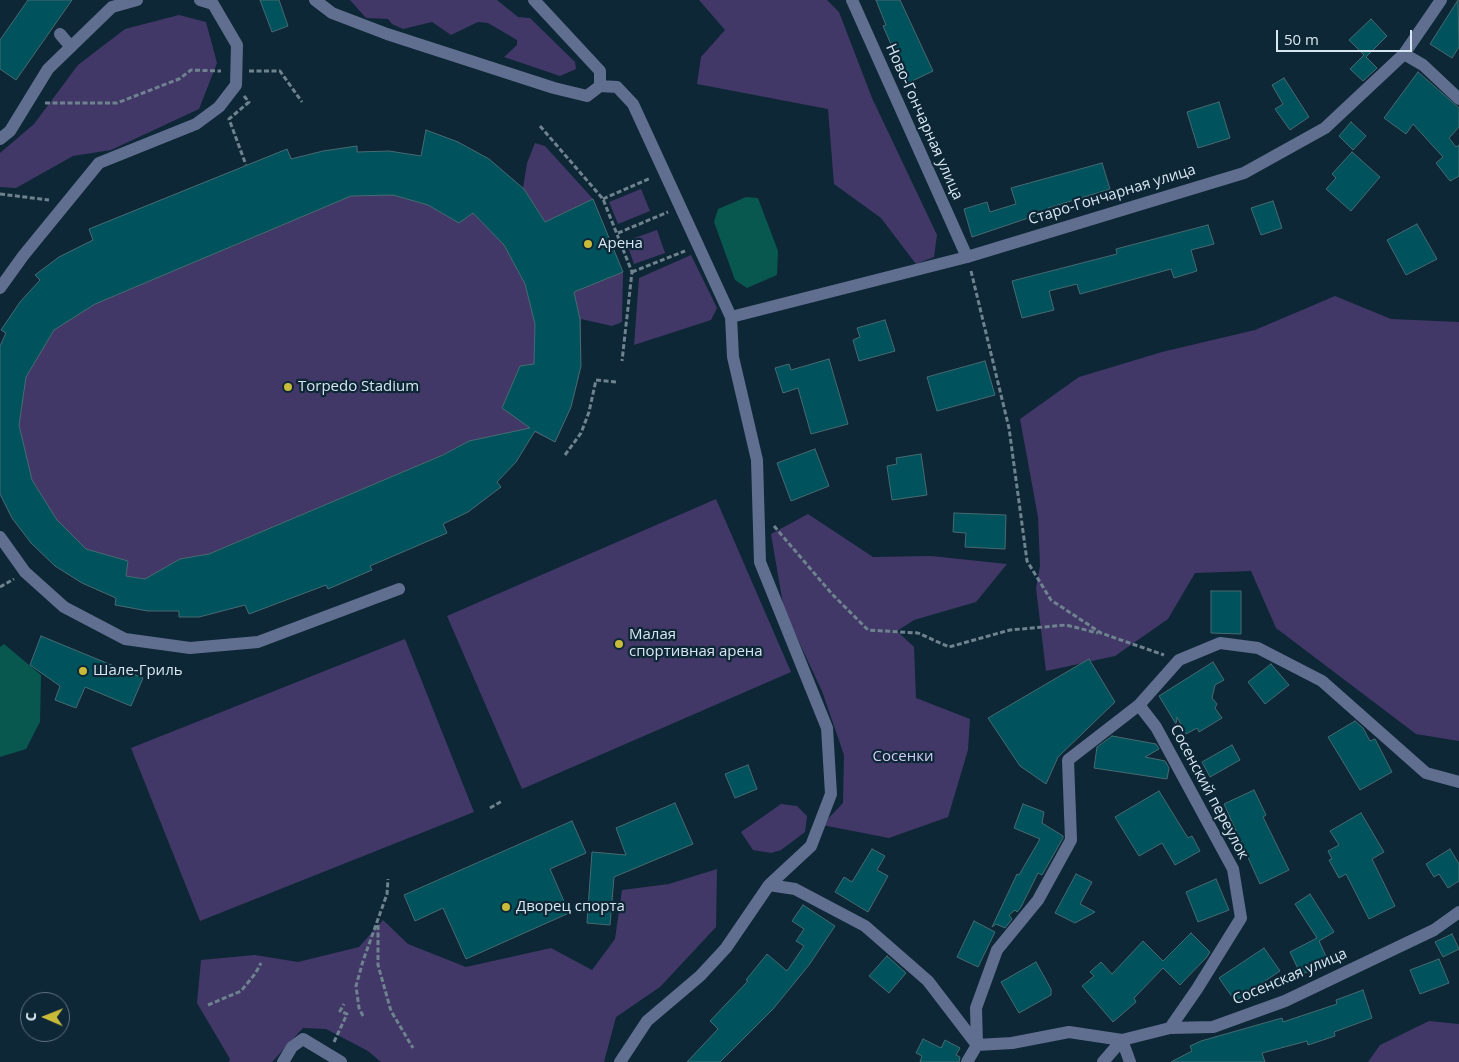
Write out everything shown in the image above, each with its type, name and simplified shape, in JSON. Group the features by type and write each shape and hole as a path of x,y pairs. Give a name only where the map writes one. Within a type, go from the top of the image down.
{"street":[{"path":"0,138 10,131 48,69 112,7 137,0"},
{"path":"0,288 67,200 98,163 196,124 219,107 236,85 237,45 213,4 200,0"},
{"path":"315,0 332,13 387,34 554,88 587,96 600,86 617,87 633,104 666,171 731,317 733,357 757,460 760,562 827,728 831,794 811,846 769,885 726,948 700,976 648,1021 620,1062"},
{"path":"534,0 600,71 600,86"},
{"name":"Ново-Гончарная улица","path":"852,0 967,257"},
{"name":"Старо-Гончарная улица","path":"731,317 967,257 1244,173 1325,128 1404,54 1441,0"},
{"path":"60,34 72,47"},
{"path":"1404,54 1423,66 1459,99"},
{"path":"38,61 48,69"},
{"path":"0,537 25,572 64,607 125,639 190,648 258,642 399,589"},
{"path":"967,1062 977,1044 976,1008 997,950 1038,900 1071,840 1068,760 1139,705 1179,660 1220,643 1258,648 1322,681 1426,773 1459,782"},
{"name":"Сосенский переулок","path":"1139,705 1156,727 1233,869 1241,918 1197,989 1170,1028"},
{"path":"769,885 795,889 866,926 928,981 977,1044"},
{"name":"Сосенская улица","path":"977,1044 1012,1043 1069,1032 1122,1040 1170,1028 1212,1027 1285,1001 1434,930 1459,912"},
{"path":"283,1062 292,1047 304,1039 341,1062"},
{"path":"1103,1062 1122,1040 1130,1062"}],"path":[{"path":"27,104 117,103 179,79 191,70 236,72"},
{"path":"255,72 280,71 302,102"},
{"path":"242,95 249,102 229,119 246,166"},
{"path":"540,126 603,199 632,272 622,361"},
{"path":"603,199 666,171"},
{"path":"0,194 67,200"},
{"path":"618,233 681,206"},
{"path":"632,272 698,245"},
{"path":"967,257 1009,428 1027,561 1051,600 1101,634"},
{"path":"565,455 581,433 589,412 596,380 617,382"},
{"path":"758,508 832,594 868,630 918,633 949,647 1010,630 1066,625 1101,634 1179,660"},
{"path":"490,808 502,802"},
{"path":"363,1016 359,1008 356,986 387,894 388,879"},
{"path":"378,919 376,945 378,965 391,1011 413,1048"},
{"path":"208,1005 241,991 255,974 261,963"},
{"path":"329,1054 346,1014 340,1011 344,1004"}],"green space":[{"path":"350,0 497,0 518,17 530,18 575,62 576,69 560,76 504,57 517,45 517,40 488,23 478,22 451,35 432,22 403,29 392,24 388,19 366,18"},
{"path":"699,0 827,0 839,12 872,98 937,235 934,257 916,264 881,218 834,184 828,109 697,84 701,57 725,30"},
{"path":"179,15 206,22 217,63 199,109 111,150 73,156 16,188 0,187 0,153 34,124 78,65 125,29"},
{"name":"Torpedo Stadium","path":"426,130 458,142 489,159 523,188 527,163 535,143 545,146 593,199 623,272 622,322 612,326 581,319 581,366 571,407 555,442 534,432 497,482 501,487 468,512 443,524 447,533 370,565 372,570 328,589 325,585 249,614 245,605 199,617 179,617 179,611 148,611 115,605 116,598 82,583 55,566 31,543 12,518 0,494 0,346 6,334 1,330 20,302 40,281 35,275 59,257 93,240 89,229 287,149 292,159 323,151 357,146 358,152 421,156"},
{"path":"641,189 650,211 618,224 609,202"},
{"path":"657,230 665,253 634,264 626,241"},
{"path":"691,255 717,308 711,320 634,345 639,278"},
{"path":"1335,296 1391,319 1459,322 1459,741 1416,734 1276,628 1251,571 1195,573 1168,619 1115,656 1046,671 1036,588 1040,566 1038,517 1020,419 1079,377 1162,352 1255,330"},
{"name":"Малая спортивная арена","path":"716,499 791,672 522,789 447,616"},
{"name":"Сосенки","path":"808,514 873,557 931,556 1007,564 976,602 914,620 897,631 914,647 916,698 970,719 968,750 948,817 889,838 822,825 843,803 844,755 822,691 784,610 771,534"},
{"path":"405,639 474,812 200,921 131,748"},
{"path":"781,804 797,806 807,816 805,832 781,850 771,853 753,850 741,832"},
{"path":"717,869 716,927 660,987 616,1017 604,1062 381,1062 368,1051 326,1029 303,1028 272,1062 229,1062 230,1059 197,1003 201,960 255,955 298,962 359,947 383,920 408,944 466,967 551,948 592,970 615,939 622,890 669,884"},
{"path":"1429,1021 1459,1024 1459,1062 1368,1062 1380,1045"}],"shaded area":[{"path":"746,197 758,198 778,251 777,275 747,288 735,280 714,222 718,209"},
{"path":"4,644 41,675 40,722 26,749 0,757 0,647"}],"building":[{"path":"28,0 72,0 16,80 0,69 0,40"},
{"path":"260,0 279,0 288,26 272,32"},
{"path":"876,0 900,0 933,71 908,83 883,26 886,25"},
{"path":"1458,0 1459,47 1452,58 1430,44"},
{"path":"1371,19 1387,36 1366,57 1377,68 1363,81 1350,69 1364,55 1349,40"},
{"path":"1418,72 1459,108 1459,127 1449,138 1456,147 1459,145 1459,176 1450,181 1436,163 1443,157 1413,124 1406,134 1384,118"},
{"path":"1284,78 1309,117 1290,130 1275,109 1283,104 1272,85"},
{"path":"1219,102 1230,138 1198,148 1187,112"},
{"path":"1351,122 1366,136 1353,150 1339,136"},
{"path":"426,130 458,142 489,159 524,189 545,222 593,199 623,272 574,292 580,319 581,366 571,407 555,442 535,431 516,462 497,482 501,487 468,512 443,524 447,533 370,566 372,570 328,589 326,585 249,614 245,605 199,617 179,617 179,611 148,611 115,605 116,598 82,583 55,566 31,543 12,518 0,494 0,346 6,333 1,330 20,302 40,280 35,275 59,257 93,240 89,229 287,149 291,159 323,151 357,146 357,152 389,151 421,156","holes":["393,195 428,205 459,223 473,213 504,245 525,284 535,324 534,364 520,366 502,408 530,428 469,441 443,455 209,554 180,559 145,579 126,576 128,561 86,549 57,520 32,480 19,425 26,377 54,330 95,304 351,196"]},
{"path":"1352,152 1380,177 1351,211 1326,189 1336,178 1332,174"},
{"path":"1102,163 1110,189 1048,208 1049,211 972,237 964,209 987,202 990,212 1016,204 1011,188"},
{"path":"1273,201 1282,228 1261,235 1251,208"},
{"path":"1417,224 1437,259 1406,275 1387,240"},
{"path":"1208,225 1214,244 1191,250 1197,271 1174,278 1171,269 1080,294 1077,284 1049,291 1054,310 1022,318 1012,281 1117,254 1116,249"},
{"path":"885,320 895,351 859,361 853,340 860,337 857,328"},
{"path":"829,359 848,424 811,434 798,388 783,393 775,368 789,364 791,370"},
{"path":"985,361 995,395 937,411 927,377"},
{"path":"815,449 829,486 791,501 777,463"},
{"path":"921,454 927,495 892,500 887,466 897,464 896,458"},
{"path":"954,513 1006,515 1005,549 965,547 966,533 953,532"},
{"path":"1211,591 1241,591 1241,634 1211,633"},
{"name":"Шале-Гриль","path":"41,636 143,678 131,706 85,687 76,708 55,700 60,686 30,665"},
{"path":"1089,659 1115,702 1058,757 1046,784 1020,766 988,718"},
{"path":"1213,662 1224,680 1215,685 1212,698 1217,704 1215,708 1222,718 1199,732 1197,728 1186,734 1177,717 1176,724 1159,696"},
{"path":"1271,664 1289,685 1265,704 1248,682"},
{"path":"1355,721 1363,728 1370,741 1375,739 1392,772 1360,790 1328,737"},
{"path":"1112,736 1156,744 1159,749 1145,757 1165,761 1169,768 1167,779 1094,768 1097,747"},
{"path":"1232,745 1240,760 1210,777 1202,762"},
{"path":"748,765 757,789 735,798 725,774"},
{"path":"1254,790 1266,815 1263,817 1289,870 1260,884 1224,804"},
{"path":"1159,791 1188,838 1192,836 1200,851 1175,865 1162,843 1139,856 1115,817"},
{"path":"675,803 693,844 614,877 610,925 587,923 592,852 626,855 616,828"},
{"path":"1023,804 1044,812 1042,823 1063,836 1063,838 1042,875 1038,873 1021,907 1017,912 1015,910 1009,915 1012,919 1005,928 996,924 992,927 1017,874 1019,875 1040,839 1014,828"},
{"path":"1361,813 1384,852 1372,859 1395,906 1369,919 1346,874 1339,878 1329,860 1332,859 1328,851 1339,845 1330,831"},
{"path":"572,821 586,853 550,869 569,913 466,959 443,908 415,921 404,895"},
{"path":"872,849 885,856 877,870 888,876 868,912 835,892 844,877 852,882"},
{"path":"1450,849 1459,864 1459,881 1448,888 1439,874 1434,877 1426,864"},
{"path":"1076,874 1092,882 1080,904 1095,912 1075,923 1055,913"},
{"path":"1216,879 1229,910 1198,922 1186,892"},
{"path":"1310,894 1334,932 1319,941 1328,961 1301,975 1290,952 1317,938 1295,904"},
{"path":"803,905 835,926 809,965 773,1009 720,1062 687,1062 718,1029 710,1021 748,981 746,980 767,954 787,971 804,946 796,941 804,929 792,921"},
{"path":"974,921 995,932 978,967 957,957"},
{"path":"1191,933 1210,952 1206,958 1180,985 1163,968 1134,998 1136,1002 1113,1022 1082,986 1094,976 1090,972 1101,962 1112,974 1143,941 1163,961"},
{"path":"1452,934 1459,949 1443,957 1435,942"},
{"path":"1264,948 1280,971 1235,1001 1219,978"},
{"path":"887,956 906,973 889,993 869,976"},
{"path":"1439,959 1449,983 1420,994 1410,970"},
{"path":"1036,962 1051,989 1051,995 1019,1013 1001,982"},
{"path":"1363,990 1372,1018 1334,1032 1335,1036 1308,1045 1307,1041 1262,1053 1265,1062 1171,1062 1192,1051 1190,1046 1201,1041 1282,1018 1283,1022 1337,1004 1336,1000"},
{"path":"923,1039 941,1048 945,1040 960,1048 956,1055 960,1057 959,1062 920,1062 922,1056 916,1053"}],"place":[{"name":"Арена","path":"588,244"},
{"name":"Torpedo Stadium","path":"288,387"},
{"name":"Малая спортивная арена","path":"619,644"},
{"name":"Шале-Гриль","path":"83,671"},
{"name":"Дворец спорта","path":"506,907"}]}
